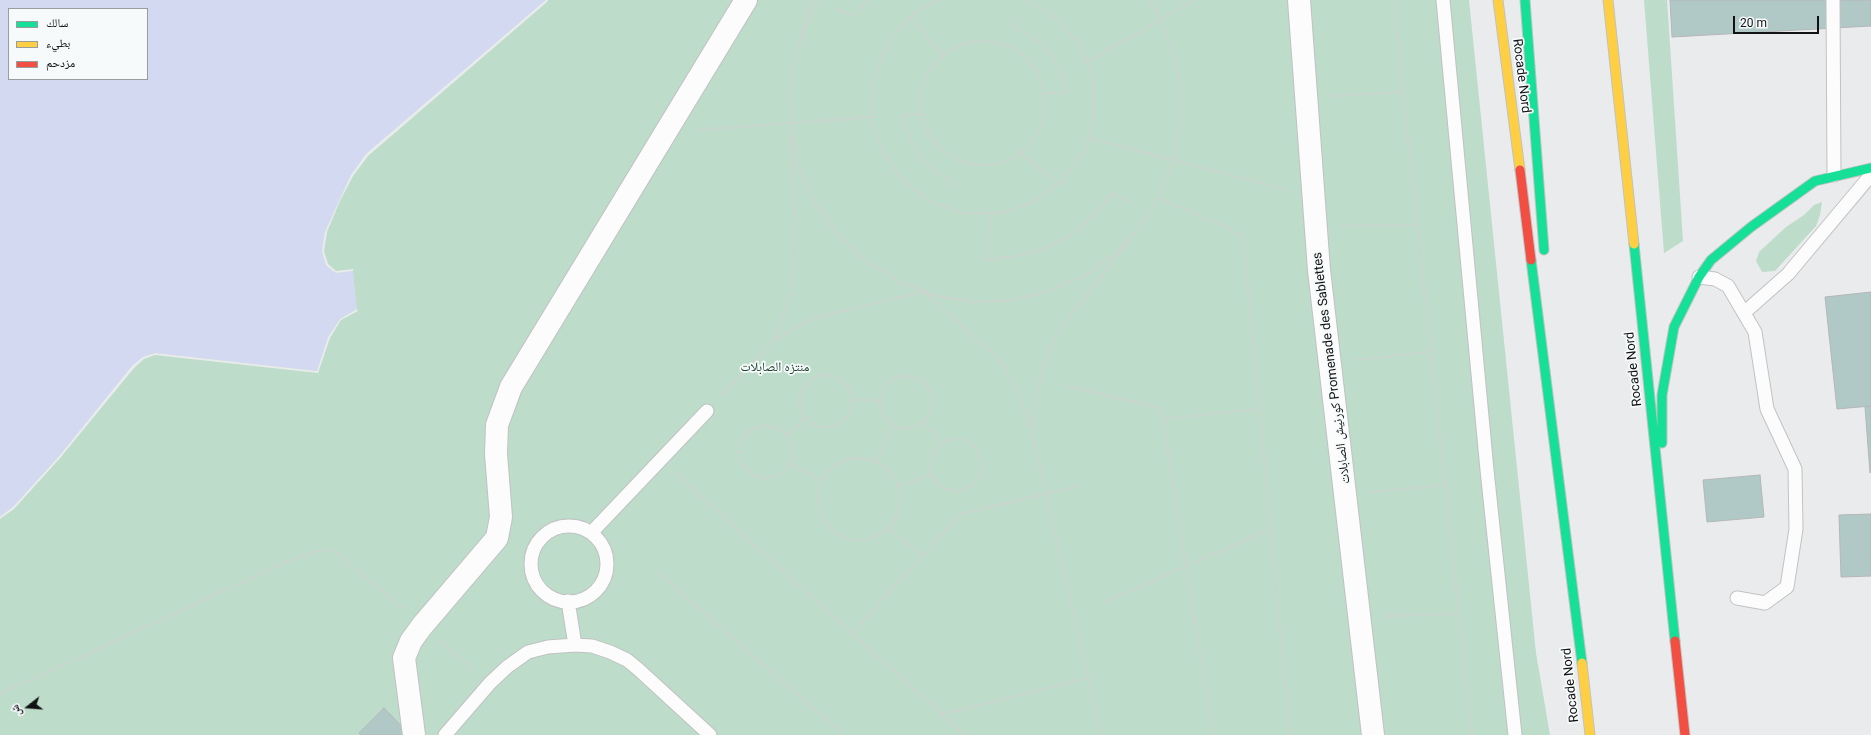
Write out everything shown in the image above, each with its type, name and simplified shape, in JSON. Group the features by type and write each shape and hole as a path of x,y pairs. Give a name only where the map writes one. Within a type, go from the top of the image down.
{"main road":[{"name":"Rocade Nord","path":"1498,0 1567,536 1590,735"},
{"name":"Rocade Nord","path":"1524,0 1545,260"},
{"name":"Rocade Nord","path":"1608,0 1685,735"},
{"path":"1688,673 1663,518 1662,395 1674,327 1699,277 1711,260 1750,227 1815,181 1834,175 1871,168"},
{"name":"Rocade Nord","path":"1554,363 1567,536"}],"street":[{"path":"414,735 404,658 411,641 422,626 497,538 501,517 496,454 497,425 511,387 746,0"},
{"name":"كورنيش الصابلات Promenade des Sablettes","path":"1299,0 1316,226 1330,363 1373,735"}],"lane":[{"path":"1443,0 1487,470 1515,735"},
{"path":"1833,0 1834,175"},
{"path":"1745,312 1788,274 1871,175"},
{"path":"1699,277 1714,279 1728,286 1745,312 1755,332 1767,410 1795,469 1796,529 1787,587 1765,603 1737,598"},
{"path":"592,533 707,412"},
{"path":"565,526 579,527 592,533 602,544 607,557 607,571 602,584 592,595 579,601 568,602 557,600 540,587 534,577 532,564 534,550 541,538 552,530 565,526"},
{"path":"568,602 575,645"},
{"path":"445,735 490,683 507,667 528,652 548,647 575,645 592,646 627,660 710,735"}],"path":[{"path":"773,341 784,316 793,285 795,222 790,123 790,86 810,0"},
{"path":"798,47 813,11 821,0"},
{"path":"837,9 854,16 866,0"},
{"path":"939,0 913,14 888,43 874,78 872,117 882,151 902,180 931,202 965,213 1001,213 1034,202 1063,181 1084,152 1089,138 1094,118 1093,82 1080,46 1055,17 1026,0"},
{"path":"1031,427 1038,388 1051,344 1140,226 1158,198 1173,160 1180,122 1180,84 1172,47 1149,0"},
{"path":"1087,62 1194,0"},
{"path":"1394,0 1430,352 1472,735"},
{"path":"910,18 943,55"},
{"path":"1015,21 1012,26 1038,41 1052,57 1061,74 1067,92 1044,94"},
{"path":"975,40 997,42 1017,50 1033,65 1042,85 1044,94 1045,106 1041,127 1029,145 1011,159 993,165 973,165 955,159 939,148 928,132 921,114 921,94 926,75 937,60 955,46 975,40"},
{"path":"1307,97 1403,92"},
{"path":"921,114 902,115 910,140 921,158 935,172 950,179 948,186"},
{"path":"666,132 872,117"},
{"path":"790,123 798,165 814,201 837,234 866,261 899,282 936,296 975,302 1013,300 1050,292 1090,271 1115,254 1140,226"},
{"path":"1089,138 1281,188"},
{"path":"1020,152 1059,184"},
{"path":"992,213 986,260 1019,256 1043,250 1061,241 1082,228 1112,193 1132,202"},
{"path":"1158,198 1224,226 1242,237 1244,242 1290,735"},
{"path":"1316,226 1417,225"},
{"path":"707,412 773,341 804,323 829,314 924,292"},
{"path":"924,292 988,349 1005,367 1018,394 1031,427 1101,735"},
{"path":"1330,363 1430,352"},
{"path":"827,375 842,381 848,388 852,400 849,413 837,425 820,427 806,418 801,410 800,402 804,385 811,379 818,376 827,375"},
{"path":"903,376 916,377 926,385 932,396 930,414 923,422 918,426 901,428 894,425 886,418 882,411 880,400 881,394 891,380 903,376"},
{"path":"1064,386 1162,408 1213,735"},
{"path":"852,400 880,400"},
{"path":"1163,419 1259,409"},
{"path":"786,436 806,418"},
{"path":"923,422 941,443"},
{"path":"876,462 894,425"},
{"path":"767,426 776,428 786,436 792,447 792,456 790,464 778,476 769,479 752,475 741,462 739,453 741,444 745,437 758,427 767,426"},
{"path":"958,439 973,445 979,451 982,459 980,477 975,484 968,489 960,491 943,487 936,482 932,474 930,466 932,457 935,449 941,443 958,439"},
{"path":"854,458 869,459 876,462 882,465 892,475 898,486 900,501 898,514 889,529 870,539 857,541 844,538 833,532 824,522 819,510 817,496 822,480 829,470 840,462 854,458"},
{"path":"661,460 965,735"},
{"path":"790,464 822,480"},
{"path":"898,486 932,474"},
{"path":"852,633 961,514 1078,486"},
{"path":"1346,495 1445,486"},
{"path":"889,529 923,556"},
{"path":"1105,602 1271,529"},
{"path":"0,694 293,558 317,551 332,549 490,683"},
{"path":"660,574 844,735"},
{"path":"1359,617 1458,614"},
{"path":"942,714 1088,678"}],"green space":[{"name":"منتزه الصابلات","path":"546,0 1469,0 1536,653 1550,735 0,735 0,517 13,507 143,357 336,273 326,265 322,251 325,232 351,175 366,154"},
{"path":"1644,0 1667,0 1683,241 1664,253"},
{"path":"1822,202 1820,215 1816,226 1775,271 1762,272 1756,261 1759,252 1786,227 1804,215 1814,205"}],"water":[{"path":"0,0 546,0 366,154 351,175 325,232 322,251 326,265 336,273 353,271 357,309 340,319 328,337 318,371 155,353 143,357 132,367 60,455 13,507 0,517"}],"pier":[{"path":"546,0 548,0 547,2 368,156 353,176 340,201 327,232 324,251 328,264 336,271 353,269 353,271 336,273 326,265 322,251 325,232 351,175 366,154"},
{"path":"357,309 358,311 341,320 330,338 318,373 155,355 144,359 134,368 61,457 14,509 0,519 0,517 13,507 60,455 132,366 143,357 155,353 317,371 328,337 340,319"}],"building":[{"path":"1670,0 1871,0 1871,26 1672,37"},
{"path":"1871,292 1871,406 1837,409 1825,297"},
{"path":"1871,406 1871,472 1870,473 1865,407"},
{"path":"1760,475 1764,517 1707,522 1703,480"},
{"path":"1871,514 1871,576 1841,577 1839,515"},
{"path":"384,708 409,734 408,735 361,735 359,733"}],"traffic: fast":[{"path":"1525,0 1544,250"},
{"path":"1662,443 1662,395 1674,327 1699,277 1711,260 1751,227 1815,181 1871,168"},
{"path":"1634,244 1675,641"},
{"path":"1531,260 1582,663"}],"traffic: slow":[{"path":"1498,0 1520,170"},
{"path":"1608,0 1634,244"},
{"path":"1582,663 1590,735"}],"traffic: jam":[{"path":"1520,170 1531,260"},
{"path":"1675,641 1685,735"}]}
